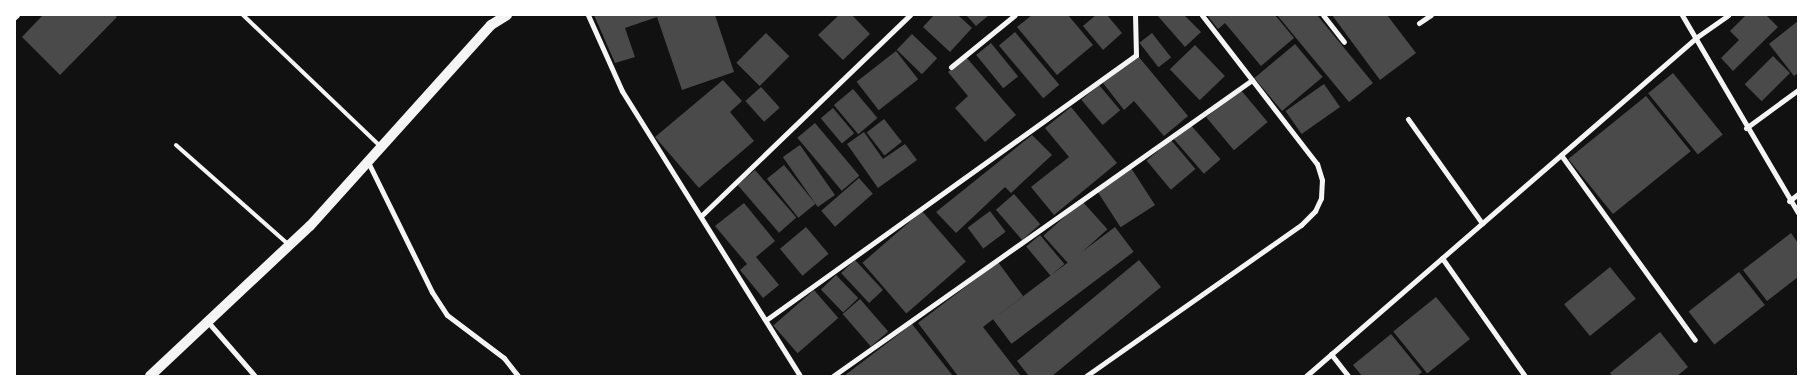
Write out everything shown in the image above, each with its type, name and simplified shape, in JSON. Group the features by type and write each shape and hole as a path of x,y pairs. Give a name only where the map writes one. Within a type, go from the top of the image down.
{"main road":[{"path":"150,376 289,245 491,25 507,15"}],"street":[{"path":"588,15 622,91 800,376"},
{"path":"701,216 910,15"},
{"path":"951,67 1014,15"},
{"path":"766,320 1136,55 1135,15"},
{"path":"1086,376 1301,225 1315,211 1321,198 1322,180 1317,164 1202,15"},
{"path":"1323,15 1344,42"},
{"path":"1419,23 1431,15"},
{"path":"1682,15 1697,38 1746,128 1798,214"},
{"path":"1306,376 1697,38 1728,15"},
{"path":"833,376 1252,80"},
{"path":"1746,128 1798,90"},
{"path":"1408,119 1482,223"},
{"path":"1561,155 1695,340"},
{"path":"368,161 432,292 448,315 504,358 518,376"},
{"path":"1789,201 1798,194"},
{"path":"1442,258 1525,376"},
{"path":"208,322 255,376"},
{"path":"1331,354 1348,376"}],"lane":[{"path":"243,15 381,147"},
{"path":"176,145 289,245"}],"building":[{"path":"43,15 114,15 117,17 60,75 22,37"},
{"path":"594,15 715,15 734,72 682,90 657,17 625,28 635,57 615,63"},
{"path":"839,15 852,15 870,34 843,60 818,35"},
{"path":"934,15 958,15 972,28 950,52 923,27"},
{"path":"966,15 989,15 976,26"},
{"path":"1032,15 1068,15 1093,45 1057,75 1017,27"},
{"path":"1096,15 1107,15 1122,33 1103,50 1083,26"},
{"path":"1157,15 1184,15 1201,32 1185,47"},
{"path":"1207,15 1275,15 1294,38 1261,66 1225,23 1218,29"},
{"path":"1277,15 1317,15 1373,83 1349,102"},
{"path":"1332,15 1387,15 1416,53 1380,80"},
{"path":"1746,15 1766,15 1778,27 1733,71 1721,58 1739,40 1730,31"},
{"path":"1798,21 1798,73 1794,76 1769,44"},
{"path":"1015,32 1059,85 1043,98 999,45"},
{"path":"766,33 789,56 760,86 736,63"},
{"path":"1152,33 1171,57 1158,67 1139,43"},
{"path":"912,34 937,58 922,74 897,50"},
{"path":"991,43 1018,76 1003,88 976,55"},
{"path":"1295,44 1323,77 1282,111 1254,78"},
{"path":"1195,45 1225,76 1200,100 1170,69"},
{"path":"896,51 918,79 879,110 857,82"},
{"path":"1138,56 1188,116 1164,136 1134,101 1124,110 1103,83"},
{"path":"1773,56 1790,73 1762,101 1745,84"},
{"path":"966,57 1016,115 985,142 955,108 968,96 948,72"},
{"path":"1673,73 1723,134 1698,155 1648,93"},
{"path":"723,80 742,101 730,112 754,141 699,188 655,137"},
{"path":"1324,84 1340,107 1302,134 1285,111"},
{"path":"1099,85 1120,110 1103,125 1081,100"},
{"path":"761,87 780,108 764,122 745,101"},
{"path":"853,89 877,118 858,134 834,105"},
{"path":"1240,89 1268,122 1234,150 1206,117"},
{"path":"1646,96 1691,151 1613,214 1568,159"},
{"path":"1071,107 1117,163 1054,215 1031,187 1069,157 1045,128"},
{"path":"833,108 854,133 842,144 821,118"},
{"path":"884,119 902,142 885,155 867,133"},
{"path":"815,123 859,176 842,191 797,138"},
{"path":"1189,123 1220,159 1204,174 1172,137"},
{"path":"864,132 883,159 905,144 917,160 878,188 847,144"},
{"path":"1032,135 1052,155 1011,193 1005,187 956,233 936,212"},
{"path":"1171,140 1195,169 1171,190 1146,161"},
{"path":"800,145 835,195 818,207 783,157"},
{"path":"784,165 815,204 798,218 767,179"},
{"path":"1131,168 1155,205 1121,227 1097,190"},
{"path":"755,170 796,218 779,233 738,185"},
{"path":"859,178 873,194 835,227 821,211"},
{"path":"1014,194 1040,224 1022,240 996,210"},
{"path":"1082,201 1107,229 1069,264 1043,236"},
{"path":"744,203 775,241 756,257 779,285 763,298 740,270 747,264 715,226"},
{"path":"922,211 966,262 906,313 862,263"},
{"path":"990,211 1006,232 983,249 968,228"},
{"path":"806,227 828,254 802,276 780,249"},
{"path":"1115,227 1134,252 1011,344 993,319"},
{"path":"1791,233 1798,243 1798,277 1767,301 1743,270"},
{"path":"1040,235 1064,264 1051,276 1026,247"},
{"path":"855,260 883,290 869,303 841,273"},
{"path":"1139,260 1161,287 1052,376 1029,376 1017,361"},
{"path":"998,262 1023,296 983,327 1021,376 958,376 918,323"},
{"path":"1610,267 1636,299 1590,336 1564,304"},
{"path":"1739,272 1765,305 1714,344 1689,311"},
{"path":"836,275 858,298 843,313 821,290"},
{"path":"814,290 838,318 798,353 773,325"},
{"path":"1436,297 1470,339 1427,374 1393,332"},
{"path":"860,299 888,331 871,347 843,314"},
{"path":"912,324 953,376 844,376"},
{"path":"1660,332 1688,367 1677,376 1612,376 1610,373"},
{"path":"1391,334 1422,372 1417,376 1362,376 1353,365"}]}
